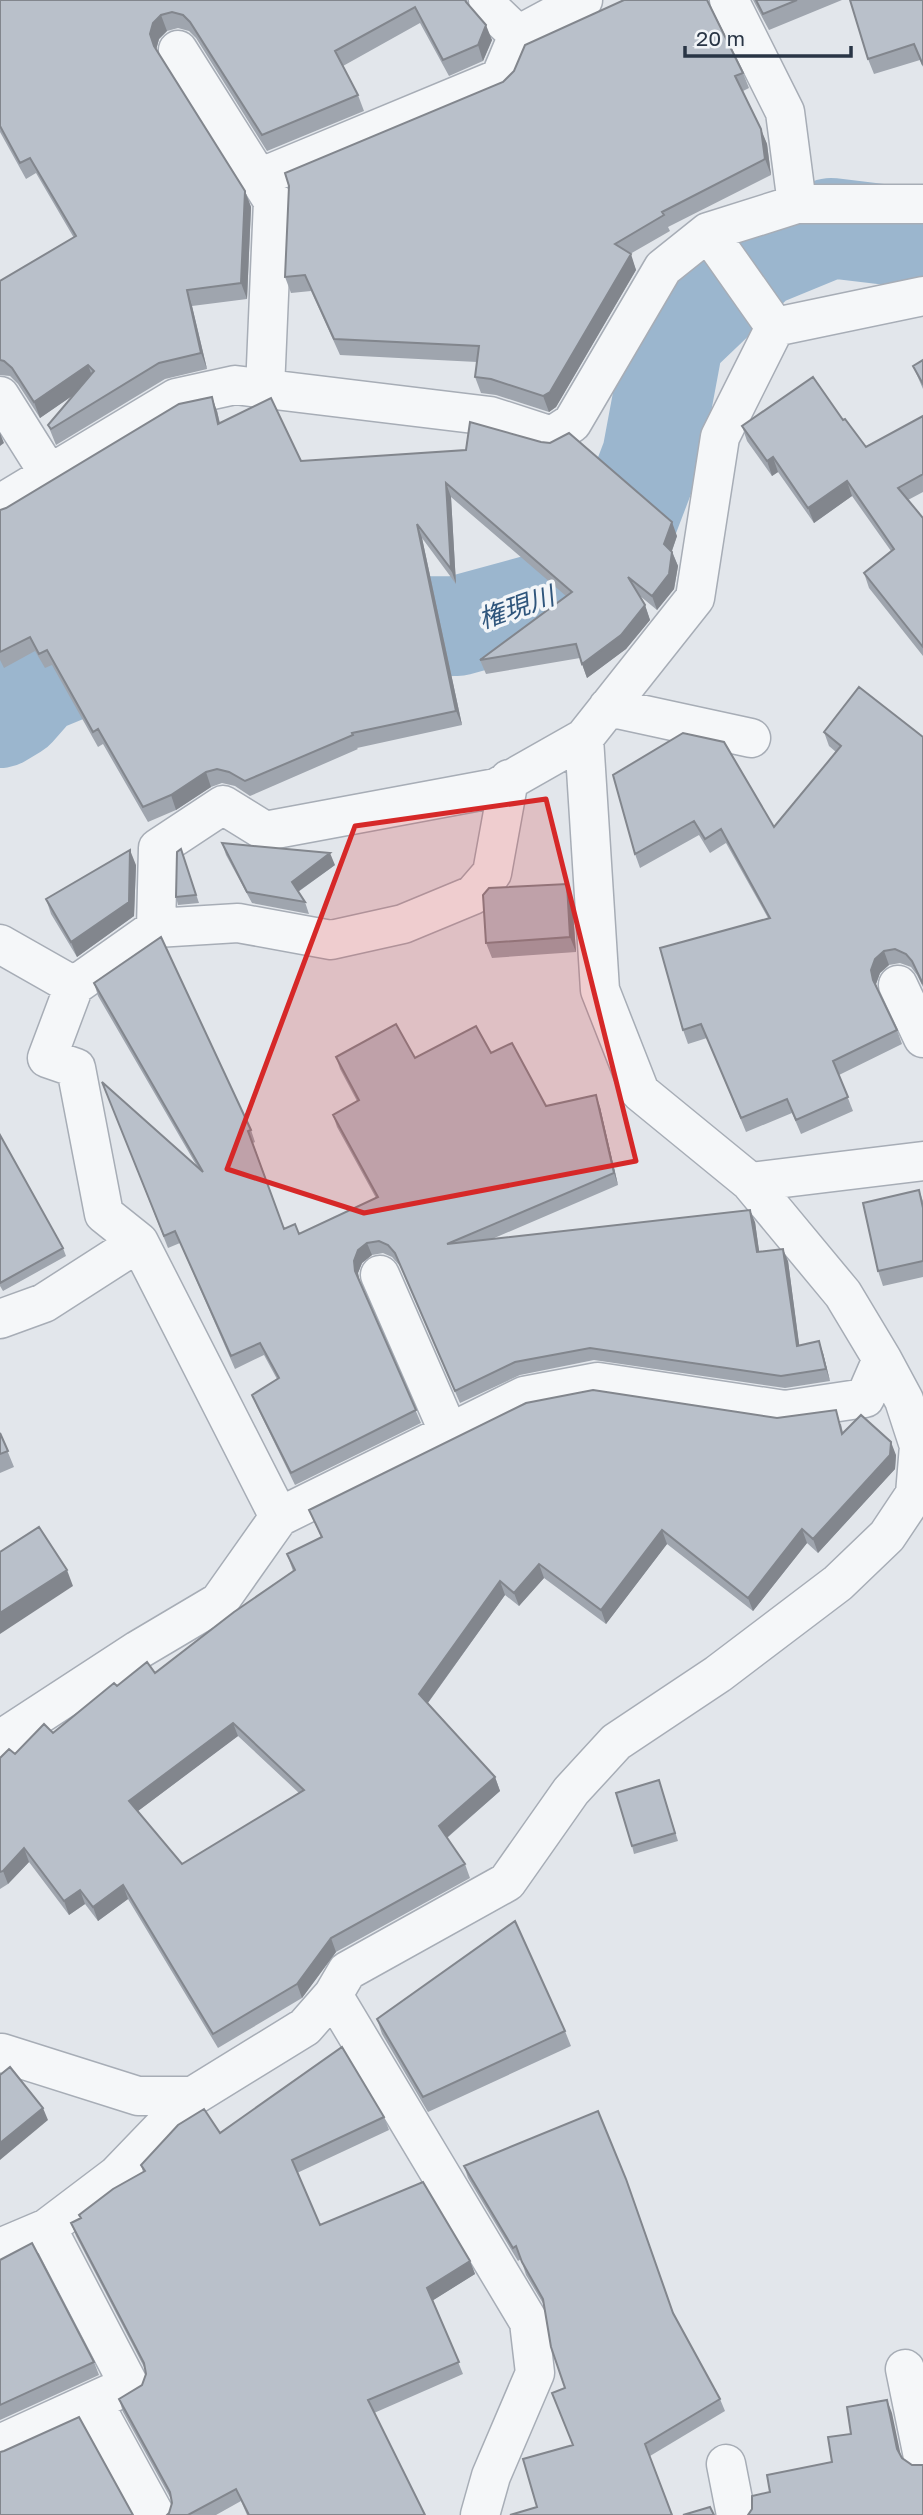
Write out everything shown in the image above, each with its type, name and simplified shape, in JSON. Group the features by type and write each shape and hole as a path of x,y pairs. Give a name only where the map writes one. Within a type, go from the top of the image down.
{"street":[{"path":"488,0 492,9 518,36"},
{"path":"259,178 500,78 518,36 583,0"},
{"path":"729,0 785,112 797,204"},
{"path":"178,50 273,201 265,389"},
{"path":"0,504 176,398 235,385 490,416 552,436 572,423 663,268 718,247 797,204 923,204"},
{"path":"718,247 767,315"},
{"path":"767,315 923,296"},
{"path":"156,928 158,848 223,805 265,831 496,788 583,738 695,598 720,437 767,315"},
{"path":"0,396 49,474"},
{"path":"608,707 751,738"},
{"path":"0,2248 47,2228 117,2175 193,2096 305,2026 333,1996 347,1971 507,1882 571,1791 616,1742 718,1674 838,1583 887,1536 915,1494 919,1446 904,1400 843,1294 750,1182 640,1093 600,990 583,738"},
{"path":"279,1517 139,1242 104,1214 76,1068 47,1058 74,986 156,928 239,923 331,940 402,924 474,895 492,873 509,779"},
{"path":"0,944 74,986"},
{"path":"898,985 923,1038"},
{"path":"750,1182 923,1161"},
{"path":"0,1319 44,1303 139,1242"},
{"path":"380,1275 449,1433"},
{"path":"0,1740 138,1650 219,1602 279,1517 524,1396 597,1382 785,1410 865,1398 882,1359"},
{"path":"333,1996 529,2322 535,2373 491,2476 480,2515"},
{"path":"2,2053 138,2096 193,2096"},
{"path":"0,2444 129,2385 47,2228"},
{"path":"905,2370 923,2457"},
{"path":"93,2402 155,2515"},
{"path":"726,2464 736,2515"}],"highlighted area":[{"path":"546,799 636,1161 364,1213 227,1169 355,826"}],"building":[{"path":"0,0 465,0 486,25 478,45 443,60 415,7 335,51 358,95 262,135 190,22 183,15 172,12 161,15 153,23 150,34 154,46 245,191 241,283 187,290 201,353 159,363 51,429 48,425 94,371 88,365 34,402 12,368 0,360 0,281 76,236 30,158 20,163 0,126"},
{"path":"624,0 707,0 743,73 735,76 761,129 765,159 662,212 664,215 615,244 631,254 550,392 543,396 491,379 475,377 479,346 334,339 305,275 285,277 289,186 285,173 503,82 514,71 525,45"},
{"path":"756,0 797,0 763,14"},
{"path":"850,0 923,0 923,65 914,44 868,59"},
{"path":"923,360 923,384 913,366"},
{"path":"813,377 866,447 923,416 923,474 898,488 923,518 923,647 864,573 894,549 847,481 808,508 773,457 767,461 742,426"},
{"path":"212,397 218,424 271,398 301,461 466,450 470,422 550,443 569,433 672,522 664,544 672,552 669,574 652,596 628,577 645,605 621,635 582,664 576,644 480,660 572,592 446,483 451,569 417,524 456,711 352,733 353,735 245,781 217,769 206,772 171,795 143,807 98,729 93,732 47,650 39,654 30,637 0,652 0,510 179,404"},
{"path":"859,687 923,737 923,984 906,954 895,949 884,951 875,959 871,970 873,980 897,1030 833,1061 848,1097 796,1120 787,1099 741,1118 701,1024 683,1030 660,948 770,918 721,829 705,839 694,821 635,854 613,775 683,733 724,742 774,827 841,746 824,732"},
{"path":"222,843 330,853 292,882 305,902 247,892"},
{"path":"181,849 196,895 176,897 177,852"},
{"path":"130,850 129,902 71,942 46,899"},
{"path":"567,884 570,937 486,943 483,895 489,888"},
{"path":"161,937 251,1130 248,1131 284,1229 295,1224 299,1234 378,1197 333,1115 359,1100 336,1057 396,1024 415,1058 476,1026 491,1053 512,1043 546,1106 596,1095 614,1173 447,1244 750,1210 757,1252 783,1249 797,1346 819,1341 826,1369 781,1376 590,1348 515,1362 455,1391 395,1253 388,1245 379,1241 367,1243 358,1250 354,1261 355,1271 416,1410 291,1473 252,1395 279,1378 260,1343 231,1356 175,1231 164,1236 102,1082 203,1172 94,983"},
{"path":"0,1135 63,1248 0,1283"},
{"path":"919,1190 923,1208 923,1261 878,1271 863,1203"},
{"path":"593,1390 777,1418 836,1410 842,1434 861,1415 891,1442 890,1455 813,1539 802,1529 748,1598 662,1530 601,1610 539,1564 514,1593 500,1581 419,1694 495,1777 439,1826 465,1864 331,1938 297,1984 213,2034 123,1885 93,1907 80,1890 64,1901 24,1848 0,1872 0,1758 9,1749 15,1754 44,1724 53,1733 114,1683 117,1686 147,1662 155,1673 234,1612 295,1570 287,1554 322,1537 309,1510 526,1403","holes":["233,1723 304,1790 182,1864 129,1801"]},
{"path":"0,1433 8,1451 0,1454"},
{"path":"39,1527 67,1570 0,1613 0,1552"},
{"path":"659,1780 675,1833 632,1846 616,1793"},
{"path":"515,1921 565,2031 423,2097 377,2019"},
{"path":"342,2047 384,2117 292,2160 320,2225 423,2182 470,2261 427,2288 459,2362 368,2400 425,2515 249,2515 236,2489 188,2515 167,2515 172,2503 170,2492 119,2399 142,2385 146,2374 144,2363 71,2223 81,2218 79,2215 113,2189 145,2171 141,2165 178,2125 204,2109 220,2133"},
{"path":"10,2067 43,2108 0,2143 0,2075"},
{"path":"598,2111 626,2179 673,2313 720,2399 645,2444 672,2515 510,2515 537,2507 523,2459 573,2445 552,2393 565,2388 551,2347 543,2299 516,2246 513,2248 464,2166"},
{"path":"32,2243 94,2362 0,2405 0,2260"},
{"path":"887,2400 897,2449 902,2458 912,2465 923,2465 923,2515 748,2515 752,2509 752,2496 770,2492 767,2475 832,2462 828,2437 851,2434 847,2407"},
{"path":"79,2417 133,2515 0,2515 0,2452"},
{"path":"710,2507 714,2515 683,2515"}],"waterway":[{"name":"権現川","path":"0,718 15,709 37,684 129,646 345,627 457,626 552,600 618,545 652,456 674,338 758,258 831,228 923,239"}]}
